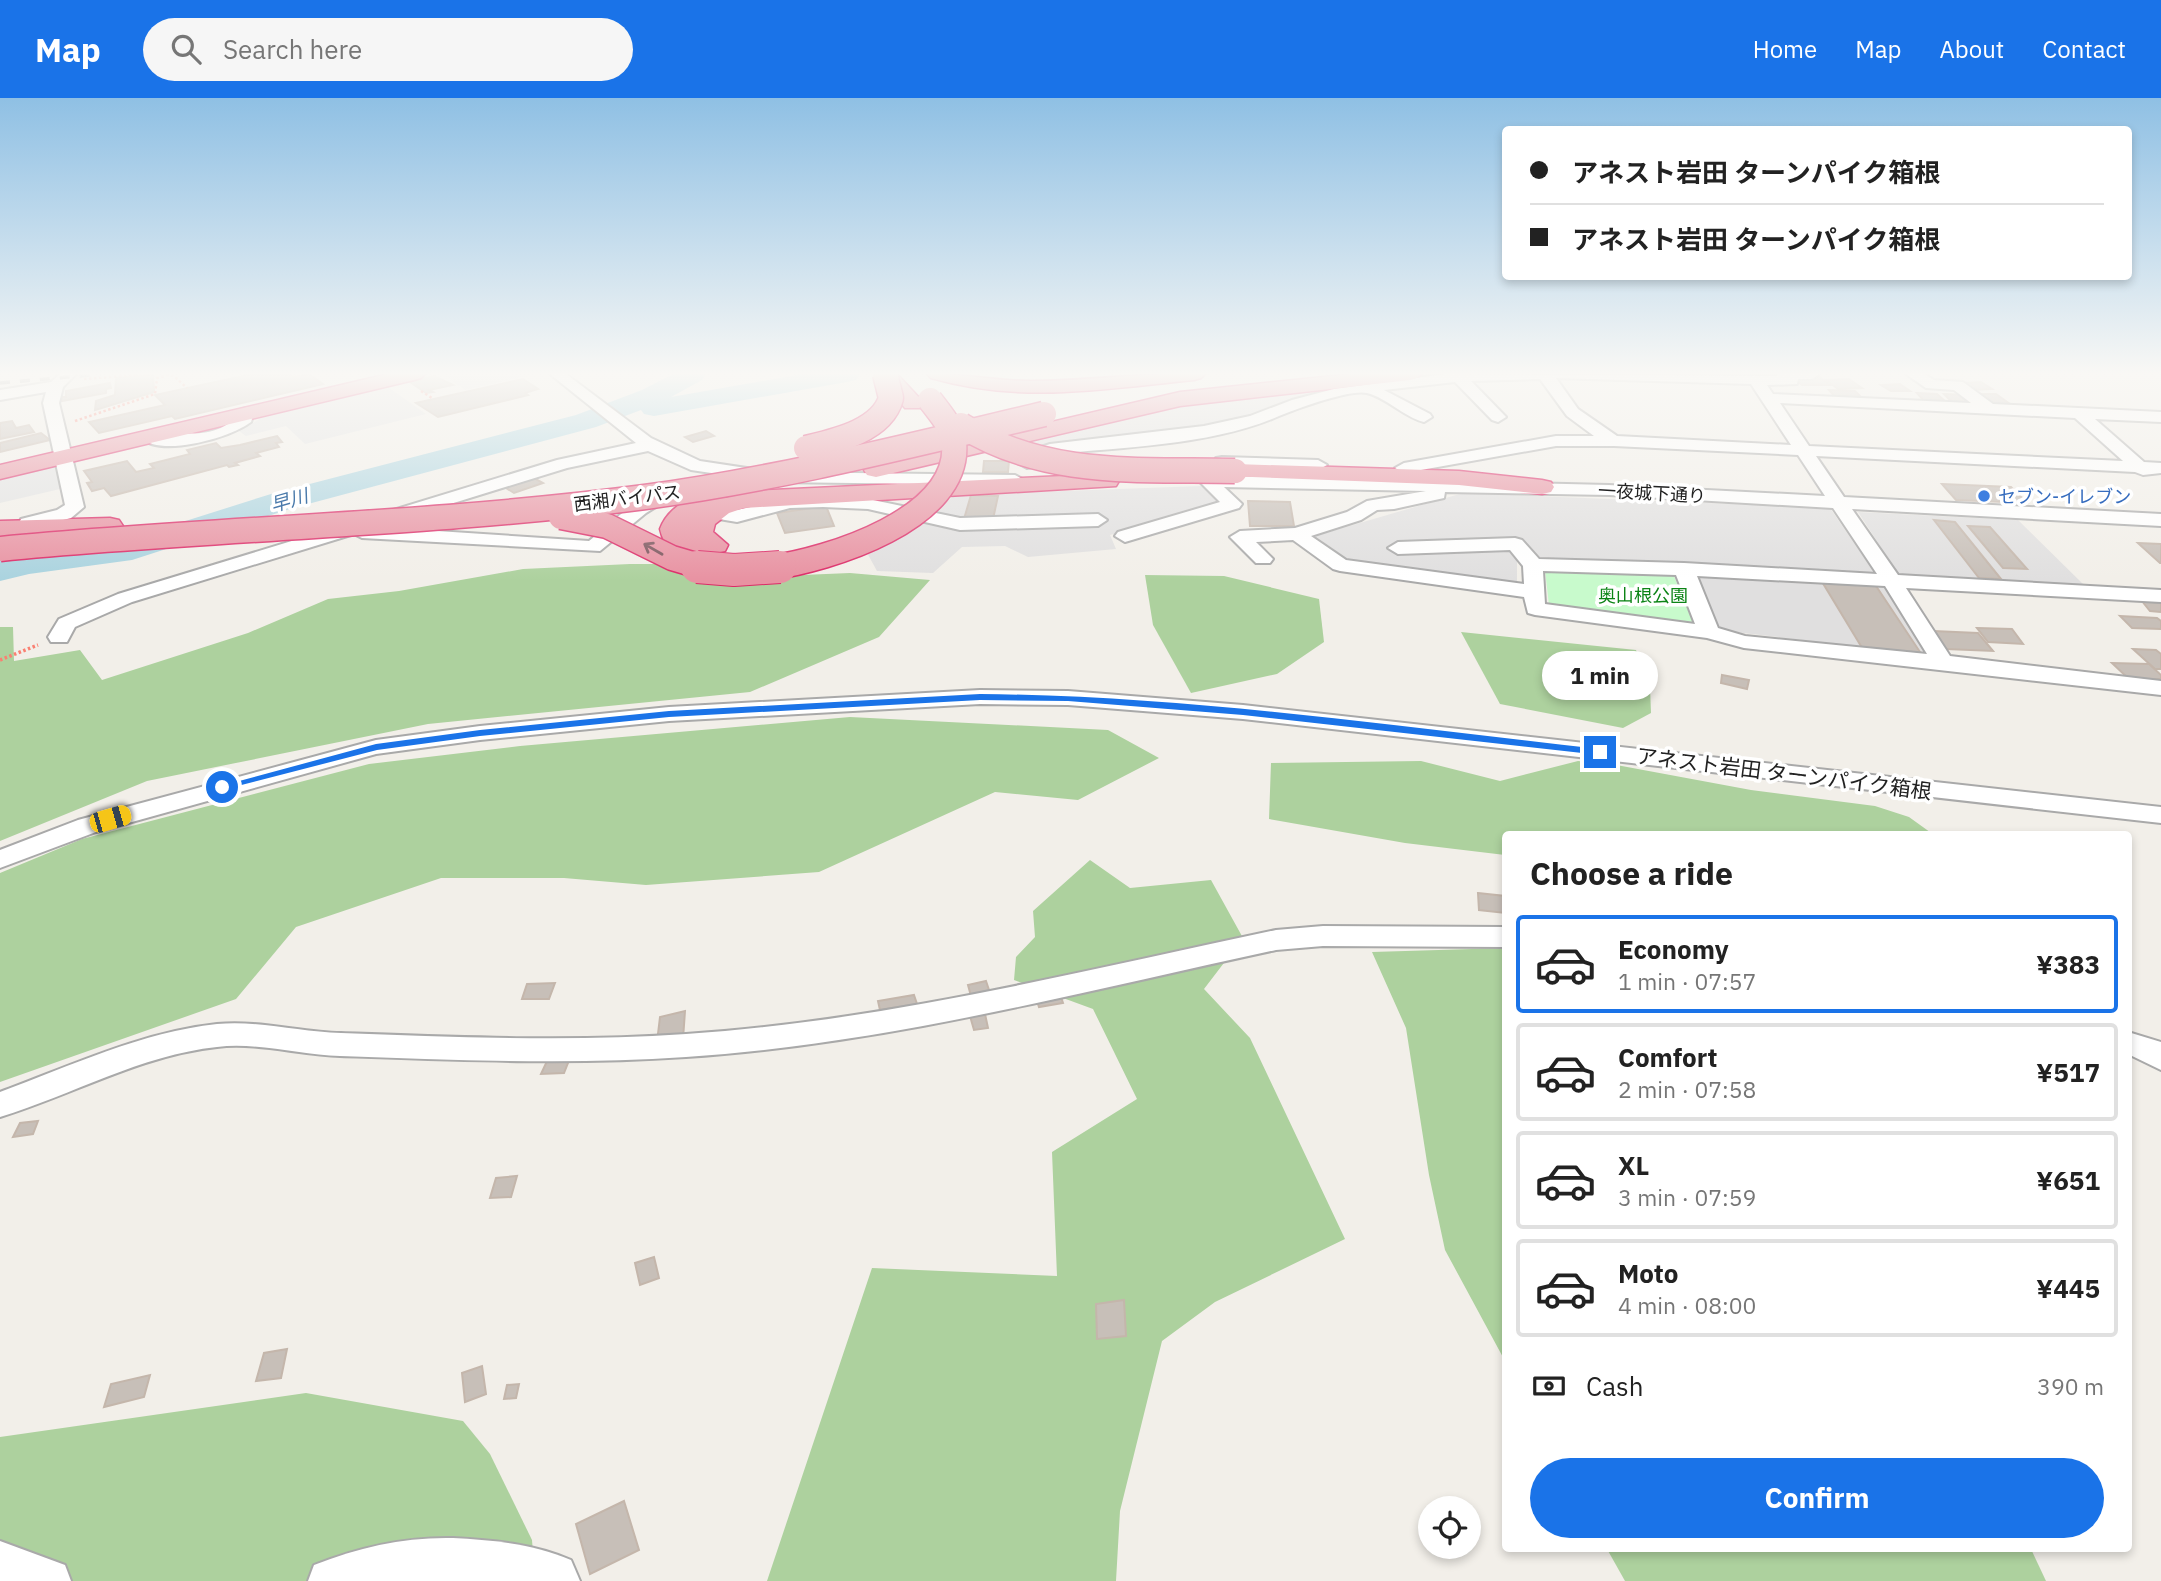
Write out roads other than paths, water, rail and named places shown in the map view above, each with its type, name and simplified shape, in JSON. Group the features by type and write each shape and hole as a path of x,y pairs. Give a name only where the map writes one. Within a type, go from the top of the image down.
{"highway":[{"path":"0,472 122,443"},
{"path":"484,501 651,478 786,453 822,443"},
{"name":"西湘バイパス","path":"107,532 634,487 759,469 884,443"},
{"name":"西湘バイパス","path":"107,532 446,515 592,503 746,481 849,460 914,443"},
{"path":"940,443 941,450 934,472 915,496 876,527 848,540 799,554 728,561 705,549 680,546 673,538 672,529 678,518 704,501 765,487 876,470 991,443"},
{"path":"446,515 526,515 581,519 621,531 664,556 703,568 760,570 815,559 877,536 903,522 932,498 943,484 954,460 954,443"},
{"path":"986,443 1033,459 1224,476 1460,478 1542,487"},
{"path":"705,549 699,530 705,517 724,506 752,499 1107,481"},
{"path":"0,541 34,525 107,532"},
{"path":"0,541 107,532"}],"street":[{"path":"34,525 75,507 61,443"},
{"path":"59,638 66,624 125,598 563,464 646,443"},
{"name":"一夜城下通り","path":"647,443 668,455 714,469 807,478 1107,481 1224,476 1609,490 2161,520"},
{"path":"1026,480 1029,458 1050,449 1104,443"},
{"path":"1404,468 1539,443"},
{"path":"1681,443 2161,468"},
{"path":"1797,443 1891,580 1942,662"},
{"path":"2112,443 2161,487"},
{"path":"1125,536 1233,504 1216,489 1224,476 1222,462 1509,473 1609,490"},
{"path":"357,528 358,531 449,539 593,547 659,497 714,469"},
{"path":"1263,559 1240,537 1297,534 1354,516 1373,505 1395,504 1444,493 1457,485"},
{"path":"659,497 684,504"},
{"path":"726,515 737,516 790,503 823,502 868,504 960,524 1098,520"},
{"path":"1297,534 1340,565 1534,592"},
{"path":"1398,548 1515,544 1533,565 1535,609 1709,632 1744,642 2161,688"},
{"path":"1533,565 1684,569 2161,596"},
{"path":"1684,569 1709,632"},
{"name":"アネスト岩田 ターンパイク箱根","path":"0,860 87,826 261,776 376,747 480,733 669,714 980,697 1068,698 1243,712 2161,815"},
{"path":"0,1105 134,1055 176,1042 219,1035 321,1044 486,1050 684,1046 836,1029 972,1005 1276,940 1322,936 1502,937"},
{"path":"2132,1044 2147,1048 2161,1058"},
{"path":"330,1581 394,1562 446,1560 501,1563 531,1568 556,1575 558,1581"},
{"path":"0,1563 49,1581"}],"waterway":[{"name":"早川","path":"0,571 29,564 120,553 282,501 502,443"}],"place":[{"name":"セブン-イレブン","path":"1984,496"}],"park label":[{"name":"奥山根公園","path":"1643,595"}]}
